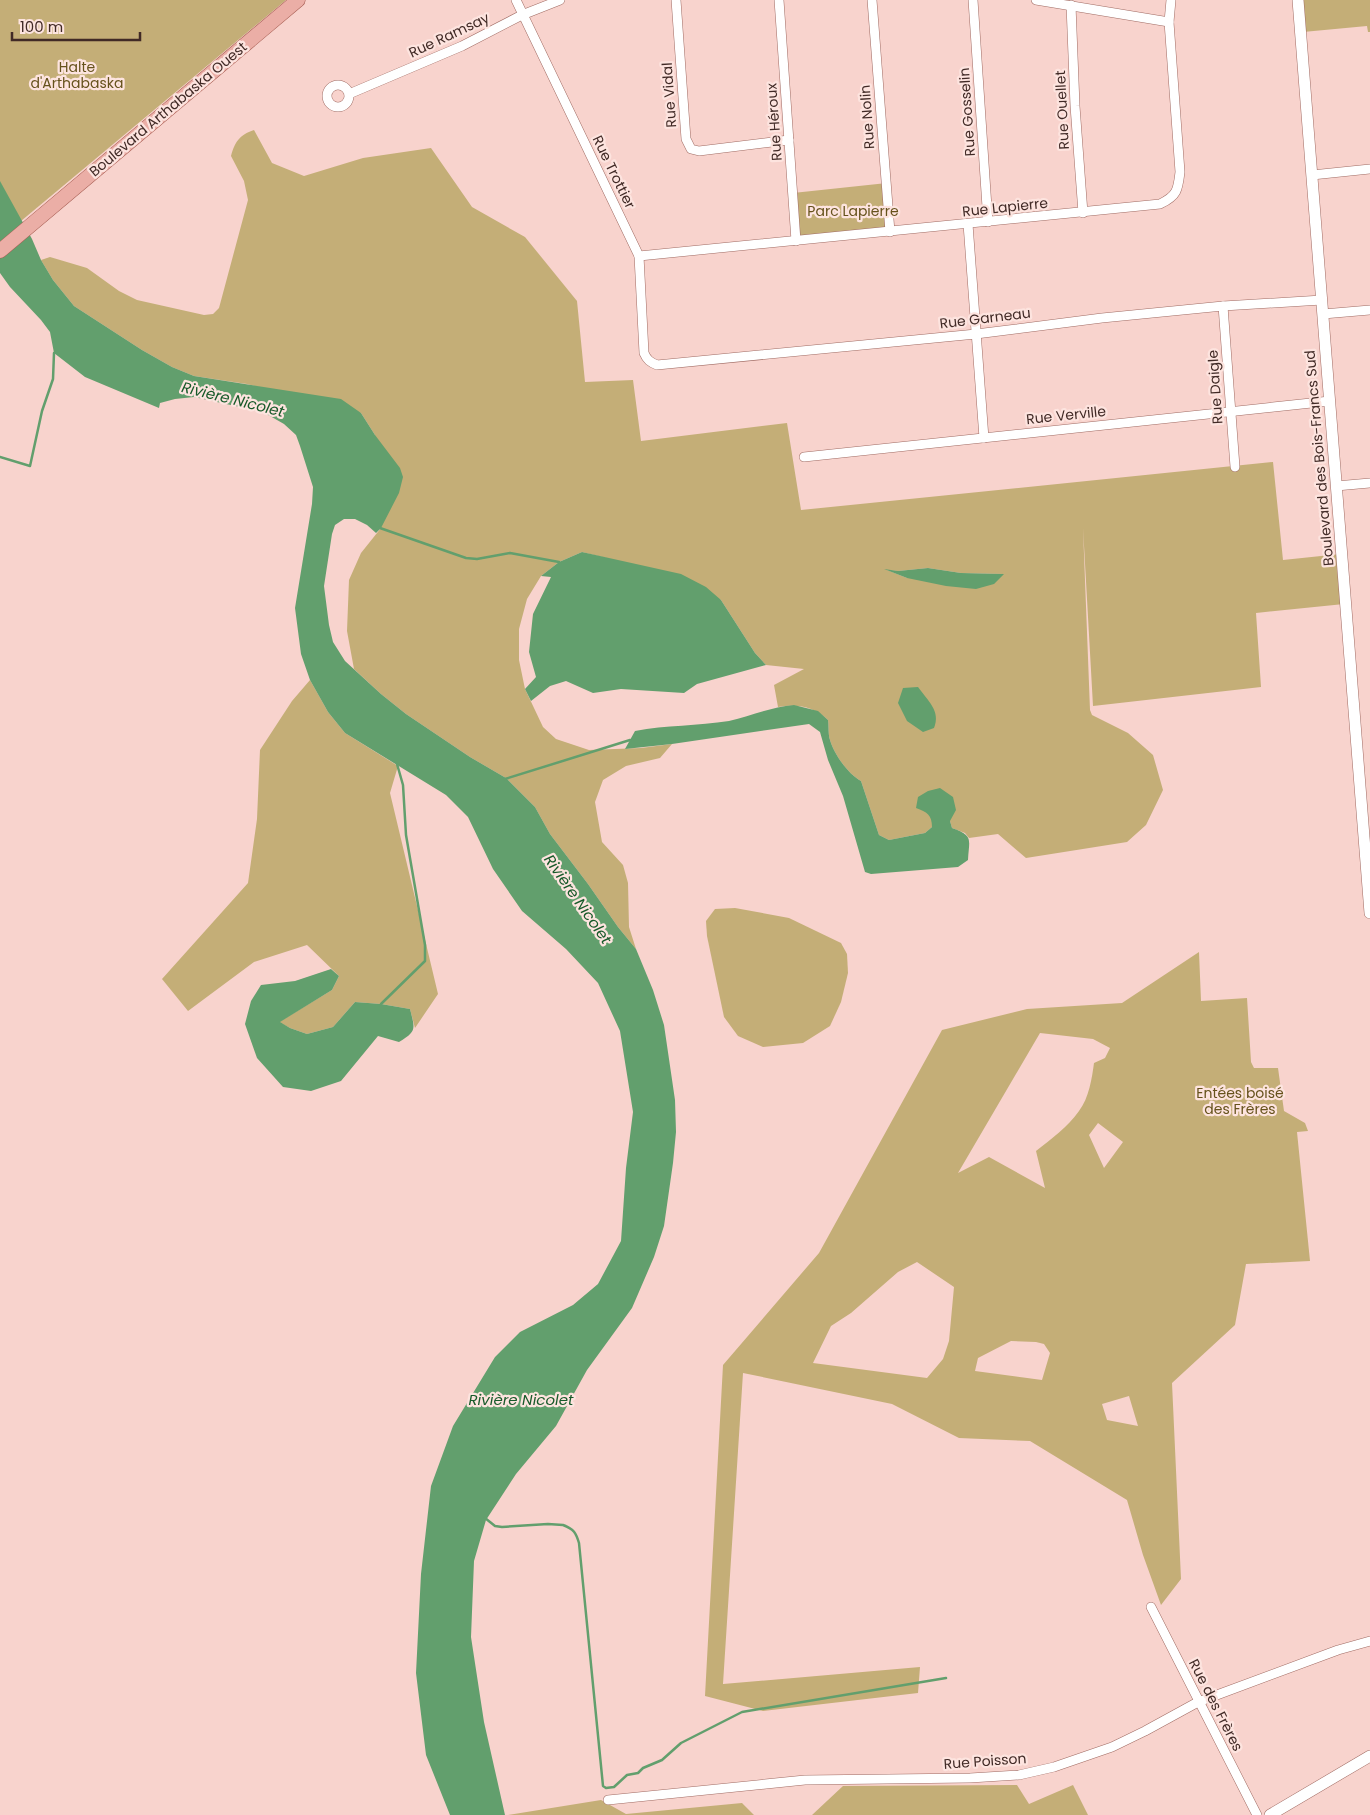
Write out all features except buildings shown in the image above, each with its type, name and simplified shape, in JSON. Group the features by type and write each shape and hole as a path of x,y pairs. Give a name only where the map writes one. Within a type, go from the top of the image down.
{"main road":[{"name":"Boulevard Arthabaska Ouest","path":"0,251 298,0"}],"street":[{"name":"Rue Trottier","path":"516,0 639,256 644,353 652,363"},
{"name":"Rue Ramsay","path":"349,94 462,46 522,15 560,0"},
{"name":"Rue Vidal","path":"676,0 686,139 691,149 699,151 789,140"},
{"name":"Rue Héroux","path":"778,0 796,241"},
{"name":"Rue Nolin","path":"872,0 890,232"},
{"name":"Rue Gosselin","path":"972,0 988,222"},
{"path":"1036,0 1169,22"},
{"name":"Rue Lapierre","path":"639,256 1160,204 1174,196 1180,172 1169,22 1171,0"},
{"name":"Boulevard des Bois-Francs Sud","path":"1298,0 1370,913"},
{"name":"Rue Ouellet","path":"1071,6 1075,106 1084,213"},
{"path":"1312,174 1370,169"},
{"path":"968,224 984,438"},
{"name":"Rue Garneau","path":"652,363 657,365 976,334 1102,318 1223,306 1322,300"},
{"name":"Rue Daigle","path":"1223,306 1235,467"},
{"path":"1323,314 1370,310"},
{"name":"Rue Verville","path":"804,457 1330,401"},
{"path":"1336,486 1370,483"},
{"name":"Rue des Frères","path":"1151,1607 1257,1815"},
{"name":"Rue Poisson","path":"608,1800 805,1780 970,1778 1018,1775 1054,1767 1112,1747 1198,1702 1345,1647 1370,1641"},
{"path":"1270,1815 1370,1756"}],"green space":[{"name":"Halte d'Arthabaska","path":"0,0 286,0 21,221 0,182"},
{"path":"1301,0 1370,0 1370,32 1368,32 1367,26 1303,32"},
{"path":"254,130 272,163 304,176 363,158 431,148 472,207 525,237 577,301 585,382 633,380 641,441 787,423 801,510 1273,462 1283,560 1340,554 1344,604 1256,613 1261,687 1093,706 1083,528 1090,710 1092,715 1128,733 1153,755 1163,790 1146,825 1127,842 1026,858 998,834 969,838 965,833 952,828 950,821 926,811 932,817 932,827 925,833 889,840 879,835 861,781 847,769 832,745 828,720 817,712 805,707 778,707 774,685 804,669 766,665 755,653 721,600 618,561 582,552 559,562 541,576 527,599 519,629 519,660 525,689 543,727 556,739 589,750 641,748 672,744 660,758 626,766 603,780 595,802 602,842 623,865 628,883 629,927 636,949 550,834 535,807 506,778 470,757 406,714 354,669 347,631 349,580 361,553 381,528 375,435 361,413 247,384 194,376 172,367 74,306 53,280 41,260 50,257 87,268 119,291 137,300 204,315 213,314 219,308 248,200 244,181 231,156 238,140","holes":["928,568 961,573 1003,574 907,578 887,570 898,571"]},
{"name":"Parc Lapierre","path":"887,183 890,232 796,241 793,193"},
{"path":"310,680 328,712 345,733 398,766 390,793 438,994 415,1028 410,1009 355,1002 333,1027 307,1034 279,1022 332,990 339,976 307,945 254,962 188,1011 162,979 248,883 257,819 260,750 292,701"},
{"path":"735,908 789,918 841,943 847,954 848,973 841,1002 830,1026 803,1043 763,1047 738,1036 724,1017 707,936 706,921 715,909"},
{"name":"Entées boisé des Frères","path":"1199,952 1201,1001 1247,998 1251,1062 1254,1068 1278,1068 1284,1111 1305,1123 1308,1131 1297,1132 1310,1261 1246,1264 1235,1325 1172,1383 1181,1579 1161,1605 1143,1555 1127,1500 1030,1441 959,1438 892,1404 743,1373 723,1684 920,1667 918,1693 763,1711 705,1696 723,1365 819,1253 942,1030 1027,1009 1122,1003","holes":["1040,1033 1093,1039 1110,1048 1105,1058 1094,1063 1088,1094 1075,1117 1065,1128 1036,1151 1045,1188 989,1157 958,1173","1098,1123 1123,1142 1104,1168 1089,1135","917,1262 954,1287 949,1341 943,1359 927,1378 813,1363 831,1326 851,1313 898,1272","1011,1341 1044,1344 1050,1353 1042,1380 975,1371 978,1358","1129,1396 1138,1426 1107,1420 1102,1404"]},
{"path":"1017,1785 1029,1804 1073,1785 1088,1815 812,1815 843,1786"},
{"path":"601,1800 626,1814 742,1803 754,1815 508,1815"}],"water":[{"name":"Rivière Nicolet","path":"0,181 32,239 41,260 53,280 74,306 142,350 172,367 194,376 341,399 361,413 400,468 403,477 399,493 381,528 376,533 367,525 355,519 344,519 335,525 324,586 333,642 345,661 381,694 406,714 470,757 506,778 535,807 550,834 636,949 653,990 664,1025 675,1100 676,1132 664,1226 654,1257 632,1308 587,1370 556,1426 516,1474 486,1520 474,1561 471,1637 484,1722 505,1815 450,1815 426,1755 416,1673 421,1574 431,1486 453,1426 495,1357 520,1332 573,1305 598,1284 621,1241 626,1168 633,1112 620,1031 598,983 566,949 522,911 493,869 468,817 446,795 345,733 328,712 310,680 301,654 295,608 312,504 313,487 296,435 284,424 263,412 194,397 160,403 159,408 85,377 54,353 50,332 0,273"},
{"path":"582,552 681,574 706,587 721,600 755,653 766,665 697,684 684,693 621,689 593,693 566,681 550,686 531,701 525,689 536,677 529,652 533,614 551,577 541,576 559,562"},
{"path":"928,568 961,573 1004,574 994,584 976,589 946,586 907,578 884,569 898,571"},
{"path":"918,687 932,706 936,716 934,728 923,732 907,721 898,703 903,688"},
{"path":"794,705 818,711 828,720 832,745 847,769 861,781 879,835 889,840 925,833 932,827 932,823 928,814 916,808 918,797 928,791 940,788 953,797 956,810 950,821 952,828 964,833 969,839 968,860 958,867 871,874 865,872 843,796 828,760 820,732 809,724 625,749 635,731 729,721"},
{"path":"331,969 339,976 332,990 280,1022 307,1034 333,1027 355,1002 410,1009 413,1021 412,1032 399,1042 378,1036 341,1081 311,1091 283,1087 257,1058 245,1024 251,1001 261,985 295,981"}],"waterway":[{"path":"0,457 30,466 42,411 53,379 54,353"},
{"path":"380,528 466,558 477,559 510,553 559,562"},
{"path":"505,779 630,740"},
{"path":"381,1004 425,961 425,945 406,835 403,785 397,764"},
{"path":"485,1518 495,1526 502,1527 563,1525 570,1528 577,1537 603,1786 606,1788 614,1787 627,1775 638,1773 643,1768 662,1760 681,1743 742,1712 946,1678"}]}
